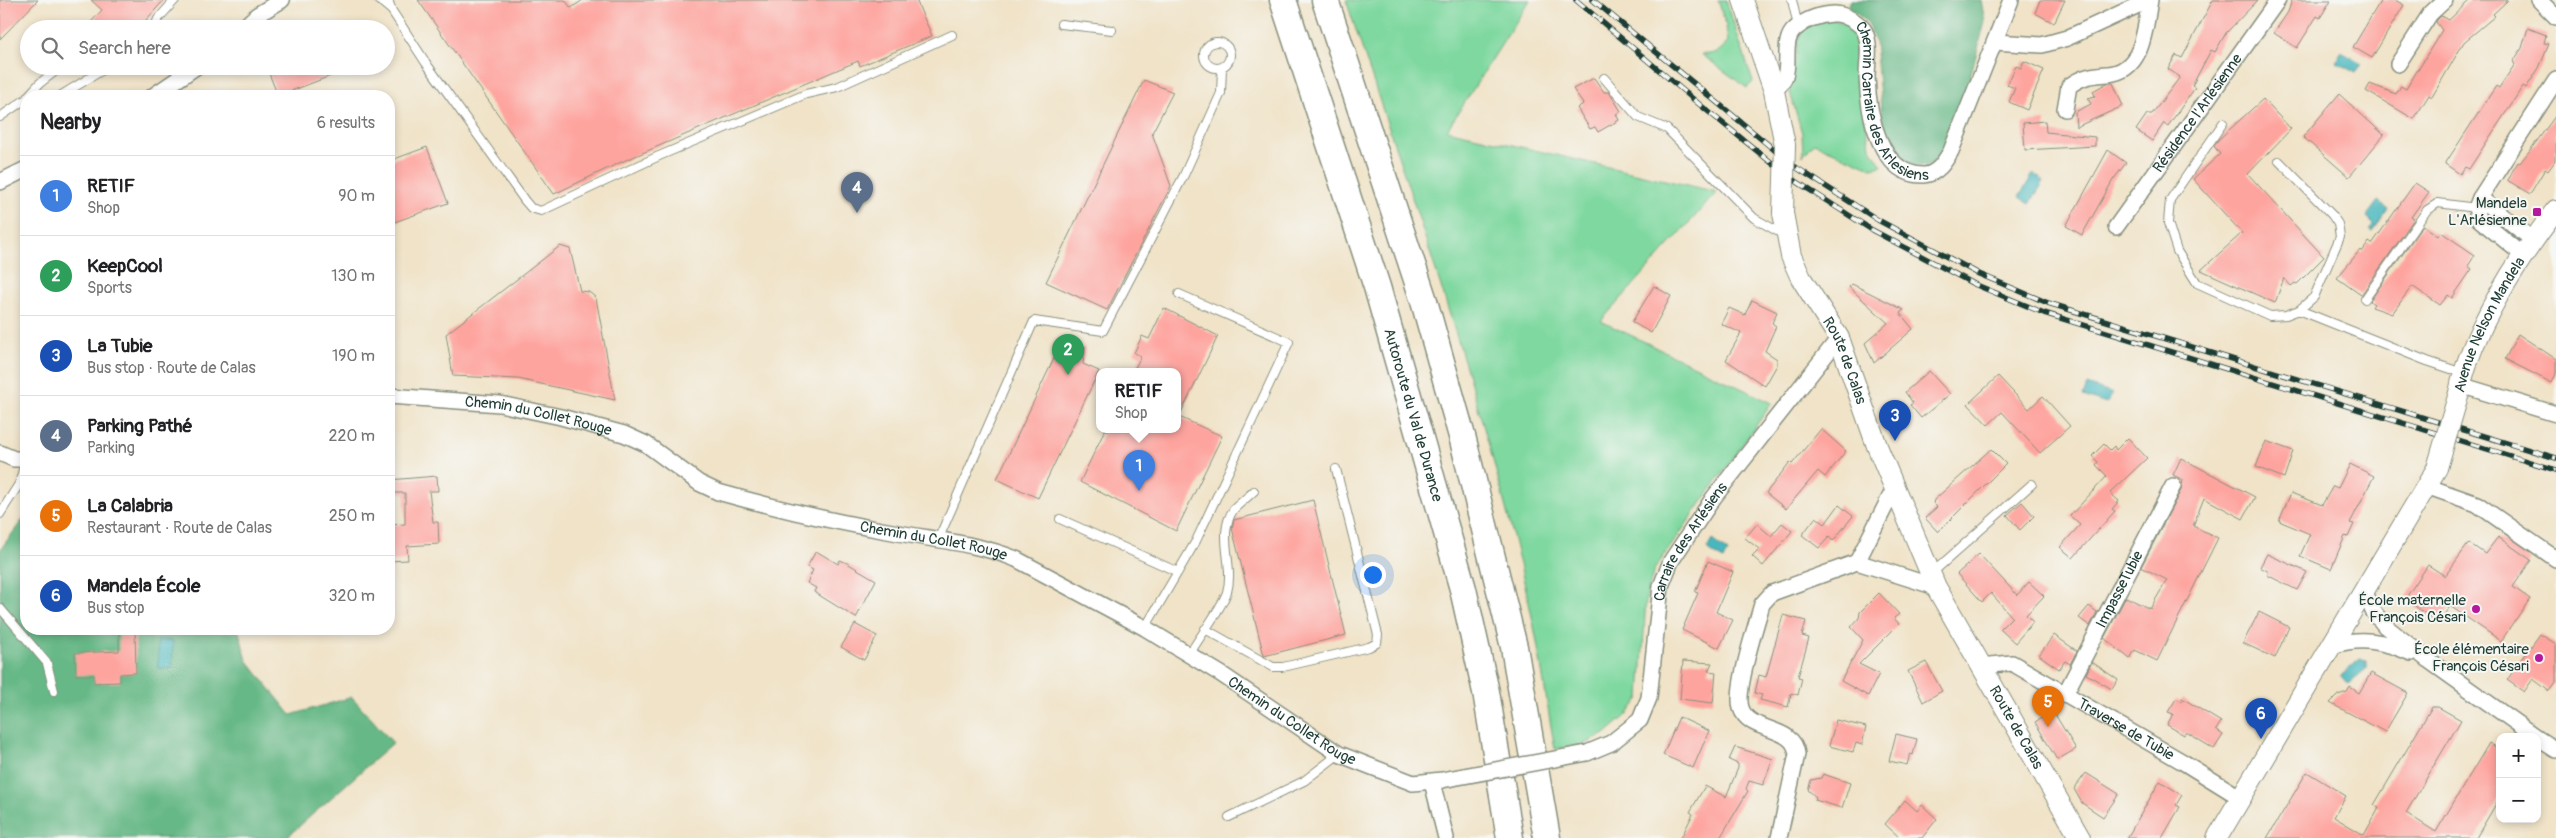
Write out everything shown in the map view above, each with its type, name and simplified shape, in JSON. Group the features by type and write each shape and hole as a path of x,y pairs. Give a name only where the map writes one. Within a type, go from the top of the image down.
{"highway":[{"name":"Autoroute du Val de Durance","path":"1283,0 1377,287 1463,589 1486,692 1510,838"},
{"path":"1325,0 1424,301 1465,448 1514,647 1547,838"}],"main road":[{"name":"Route de Calas","path":"1742,0 1774,91 1785,145 1783,214 1791,256 1801,278 1839,338 1894,489 1933,581 2080,838"},
{"name":"Avenue Nelson Mandela","path":"2217,838 2334,645 2437,468 2461,384 2479,334 2528,248 2556,210"}],"street":[{"path":"252,20 268,0"},
{"path":"257,15 282,0"},
{"name":"Chemin Carraire des Arlesiens","path":"1798,26 1805,21 1823,15 1838,14 1854,21 1864,30 1868,42 1867,79 1879,142 1889,159 1914,175 1930,175 1942,166 1951,151 2011,0"},
{"path":"1995,42 2042,46 2067,38 2150,0"},
{"path":"2065,109 2069,86 2078,79 2092,74 2111,74 2132,63 2140,52 2150,0"},
{"name":"Résidence l'Arlésienne","path":"2116,226 2278,0"},
{"path":"2398,64 2430,14 2445,0"},
{"path":"2539,0 2556,17"},
{"path":"1774,91 1785,77 1787,44 1793,30 1798,26"},
{"path":"162,90 186,75"},
{"path":"2528,248 2479,219 2478,203 2556,80"},
{"path":"0,182 20,172"},
{"name":"Carraire des Arlésiens","path":"1437,781 1587,753 1611,743 1640,720 1649,698 1661,586 1671,561 1714,497 1839,338"},
{"path":"2461,384 2556,414"},
{"name":"Chemin du Collet Rouge","path":"395,396 500,404 561,417 624,434 646,444 699,483 718,492 862,526 964,543 1016,558 1145,628 1340,754 1413,783 1437,781"},
{"path":"1,456 20,459"},
{"name":"ImpasseTubie","path":"2065,694 2173,486"},
{"path":"2426,486 2477,504 2556,559"},
{"path":"1857,562 1894,489"},
{"path":"1778,838 1797,754 1796,746 1790,738 1751,721 1741,710 1740,693 1762,604 1772,594 1857,562 1933,581"},
{"path":"2365,592 2373,611 2385,626 2428,660 2547,746"},
{"path":"2334,645 2355,639 2376,640 2428,660"},
{"name":"Traverse de Tubie","path":"1980,666 2012,663 2241,798"},
{"path":"1437,781 1446,838"}],"lane":[{"path":"158,20 175,0"},
{"path":"379,0 392,11"},
{"path":"388,0 392,11 426,63 524,201 531,208 541,211 659,156 806,94 837,87 952,35"},
{"path":"1792,0 1798,26"},
{"path":"1060,24 1112,30"},
{"path":"938,540 1034,321 1103,331 1184,175 1220,93 1222,68"},
{"path":"35,90 50,75"},
{"path":"70,90 95,75"},
{"path":"1604,78 1638,117 1667,128 1754,218 1786,236"},
{"path":"0,117 20,105"},
{"path":"2223,123 2170,200 2168,223 2177,251 2197,283 2270,316 2286,315 2298,310 2314,297 2340,238 2338,224 2332,215 2279,161"},
{"path":"2365,299 2427,210 2438,203 2478,203"},
{"path":"1145,628 1196,541 1289,342 1179,294"},
{"path":"2298,310 2427,361 2461,384"},
{"path":"1205,629 1273,667 1283,667 1369,648 1377,643 1378,635 1336,469"},
{"path":"0,514 20,480"},
{"path":"1933,581 2032,484"},
{"path":"1189,655 1226,595 1230,581 1226,533 1228,521 1234,509 1254,492"},
{"path":"1060,519 1178,572"},
{"path":"0,608 20,631"},
{"path":"23,635 47,663 54,691"},
{"path":"1228,817 1304,781 1340,754"}],"green space":[{"path":"1346,0 1530,0 1447,130 1717,192 1601,321 1772,403 1654,570 1646,598 1640,698 1627,715 1605,734 1583,745 1555,749 1529,603 1511,526 1490,450 1421,224"},
{"path":"1718,0 1726,0 1753,82 1747,88 1701,54 1716,52 1728,42 1726,26"},
{"path":"1851,0 1981,0 1985,22 1958,122 1939,157 1929,165 1916,166 1906,161 1891,147 1883,130 1875,41 1867,22 1848,7"},
{"path":"1831,18 1847,25 1856,37 1863,107 1870,147 1882,166 1871,168 1814,143 1803,156 1802,133 1787,82 1796,59 1797,42 1804,28"},
{"path":"20,523 20,635 240,635 247,660 291,715 352,697 393,743 286,838 0,838 0,550"}],"water":[{"path":"2341,52 2362,63 2356,73 2336,62"},
{"path":"2033,174 2044,181 2030,204 2019,197"},
{"path":"2378,201 2389,209 2373,231 2370,229 2374,225 2366,217"},
{"path":"2087,385 2113,394 2106,404 2083,396"},
{"path":"1712,540 1728,552 1723,560 1707,549"},
{"path":"158,640 173,641 172,668 158,668"},
{"path":"2360,659 2367,661 2367,668 2348,684 2341,676"}],"building":[{"path":"0,0 38,0 0,39"},
{"path":"91,0 164,0 146,20 93,20 102,10"},
{"path":"418,0 565,0 571,8 583,0 916,0 932,36 860,66 858,61 619,163 554,194"},
{"path":"2040,0 2065,0 2054,23 2035,13"},
{"path":"2213,0 2258,0 2226,33 2215,52 2211,50 2192,86 2195,88 2168,126 2164,123 2152,141 2136,130 2147,114 2152,114 2180,77 2168,69 2176,55 2182,58"},
{"path":"2292,0 2331,0 2320,18 2317,16 2297,48 2274,33 2288,12"},
{"path":"2381,0 2395,0 2404,5 2372,58 2353,47"},
{"path":"2470,0 2508,0 2493,14 2495,16 2464,42 2432,97 2429,95 2414,119 2366,91 2370,84 2396,94 2401,86 2406,89 2442,30 2436,22 2437,20 2441,16 2449,20"},
{"path":"2528,28 2546,35 2544,43 2549,44 2539,68 2526,88 2523,86 2469,169 2465,167 2460,174 2445,164 2496,86 2499,88 2515,64 2513,62 2522,48"},
{"path":"2024,61 2044,70 2027,110 2009,102 2015,88 2007,85 2016,66 2021,68"},
{"path":"270,75 333,75 294,90 276,90"},
{"path":"1594,78 1604,92 1609,92 1621,111 1616,114 1619,120 1598,132 1595,127 1590,129 1577,108 1583,104 1573,89"},
{"path":"1144,80 1173,92 1152,133 1171,186 1107,310 1046,282"},
{"path":"2107,83 2113,83 2123,106 2076,127 2075,112 2091,104 2088,98 2095,96 2093,91"},
{"path":"2339,94 2384,135 2349,177 2303,137"},
{"path":"2263,99 2291,129 2248,174 2324,257 2297,284 2295,283 2291,286 2284,278 2275,303 2201,270 2242,233 2193,179 2220,154 2214,146 2218,140"},
{"path":"2556,115 2556,160 2548,171 2545,169 2530,194 2507,180 2518,162 2520,163"},
{"path":"2045,121 2046,132 2095,137 2095,146 2025,150 2023,123"},
{"path":"427,147 448,203 395,222 395,159"},
{"path":"2108,150 2126,163 2113,180 2082,235 2066,226"},
{"path":"2415,183 2429,192 2411,217 2414,219 2361,295 2337,278 2360,250 2362,252 2369,242 2372,244"},
{"path":"2423,225 2438,236 2441,232 2475,255 2468,266 2472,269 2452,298 2448,295 2440,305 2412,286 2392,314 2372,307 2374,304 2370,301"},
{"path":"560,246 570,249 580,291 589,292 596,298 615,400 518,379 453,376 446,334"},
{"path":"1852,284 1904,310 1900,313 1913,329 1874,363 1865,343 1888,323 1849,287"},
{"path":"1654,286 1671,296 1651,333 1632,322"},
{"path":"1752,300 1777,312 1772,323 1776,326 1765,351 1777,359 1777,365 1765,386 1726,360 1741,333 1721,324 1729,308 1745,315"},
{"path":"1164,308 1218,336 1181,413 1181,368 1135,368 1141,356 1134,353 1142,336 1149,339"},
{"path":"2518,334 2556,359 2556,374 2552,383 2505,359"},
{"path":"1085,346 1083,364 1096,370 1096,377 1038,498 997,479 1057,352 1072,359"},
{"path":"1929,371 1950,394 1921,418 1910,405 1913,403 1905,392"},
{"path":"1998,376 2029,409 2043,396 2070,426 2040,453 2002,412 1988,425 1968,404"},
{"path":"1181,418 1222,436 1176,531 1080,482 1104,433 1181,433"},
{"path":"1821,429 1846,451 1825,477 1818,471 1786,509 1766,493 1790,462 1792,464"},
{"path":"2128,438 2147,458 2110,493 2119,501 2112,509 2115,511 2073,558 2060,547 2080,525 2070,516 2107,476 2096,465 2098,462 2092,456 2104,444 2110,450 2114,446 2116,450"},
{"path":"2266,441 2293,451 2284,478 2256,467"},
{"path":"1991,449 2006,464 1938,532 1925,518 1937,507 1933,503 1934,500"},
{"path":"2181,458 2255,497 2243,519 2204,498 2193,526 2218,538 2157,661 2135,650 2130,659 2104,638 2126,597 2150,609 2167,580 2141,567 2181,490 2183,480 2173,475"},
{"path":"2350,464 2374,476 2350,523 2354,524 2348,537 2345,536 2331,569 2300,556 2310,534 2279,521 2291,493 2322,505 2333,486 2338,488"},
{"path":"437,476 438,491 429,491 433,522 438,522 439,544 407,546 408,560 395,561 395,525 405,524 405,493 395,493 395,480"},
{"path":"1313,500 1346,635 1264,656 1232,528 1234,520"},
{"path":"2022,502 2034,516 2020,530 2007,515"},
{"path":"1839,505 1853,516 1833,541 1829,537 1819,548 1802,535 1816,517 1825,524"},
{"path":"1782,523 1792,531 1763,566 1752,556 1759,549 1745,538 1757,524 1771,536"},
{"path":"2498,537 2531,560 2513,587 2530,599 2501,641 2450,606 2439,623 2405,599 2428,565 2445,576 2469,543 2485,554"},
{"path":"816,551 838,564 840,560 847,563 876,580 856,618 814,592 816,588 807,583 813,570 807,567"},
{"path":"1979,554 2017,595 2029,582 2044,596 2026,615 2033,622 2015,643 2000,629 2012,617 1991,593 1982,602 1957,574"},
{"path":"2267,554 2307,572 2297,590 2267,575 2269,572 2260,567"},
{"path":"1708,561 1733,572 1716,612 1733,620 1719,648 1682,630 1698,593 1695,592"},
{"path":"1879,593 1899,614 1894,618 1899,624 1859,664 1879,674 1868,696 1841,681 1863,640 1851,627 1859,618 1860,612"},
{"path":"2089,606 2097,612 2090,626 2079,618"},
{"path":"2259,612 2289,627 2275,658 2243,643"},
{"path":"1783,615 1806,621 1802,636 1809,638 1798,677 1802,678 1798,695 1791,693 1788,707 1760,700 1762,695 1755,693 1759,675 1766,677"},
{"path":"855,624 877,636 864,660 841,647"},
{"path":"2540,634 2556,644 2556,682 2549,691 2533,679 2524,692 2507,680"},
{"path":"119,635 135,635 136,673 120,674 120,682 94,683 94,675 76,675 75,653 119,651"},
{"path":"2054,635 2077,651 2070,664 2065,661 2059,669 2039,655"},
{"path":"1683,661 1712,663 1708,671 1716,672 1713,703 1680,699"},
{"path":"1926,662 1942,691 1923,702 1908,671"},
{"path":"2092,662 2118,680 2112,689 2086,674"},
{"path":"2371,673 2408,693 2385,732 2330,703 2338,695 2347,692 2350,687 2359,693"},
{"path":"2182,698 2221,722 2216,730 2223,735 2214,749 2186,732 2184,735 2167,725 2173,714 2168,712 2176,699 2181,701"},
{"path":"2432,707 2438,707 2461,720 2406,813 2436,832 2489,743 2496,747 2496,804 2476,838 2267,838 2307,772 2346,796 2334,817 2364,835 2379,808 2374,805"},
{"path":"2053,711 2076,749 2057,760 2035,722"},
{"path":"1679,717 1709,731 1693,768 1663,755"},
{"path":"1836,720 1866,727 1862,745 1856,743 1853,752 1829,746"},
{"path":"1896,734 1917,739 1913,755 1910,754 1907,765 1889,761"},
{"path":"1735,747 1773,759 1763,785 1749,781 1746,789 1748,791 1720,838 1681,838 1693,814 1690,812 1705,786 1726,797 1738,768 1738,764 1729,760"},
{"path":"2086,773 2119,794 2103,817 2082,803 2074,789"},
{"path":"1823,774 1850,783 1842,808 1815,800 1816,797 1808,790 1811,780 1821,778"},
{"path":"2160,781 2182,795 2176,805 2180,807 2162,838 2127,838"},
{"path":"1905,800 1917,811 1922,805 1937,819 1922,838 1900,838 1885,824"}],"railway":[{"path":"1576,0 1788,176 1872,230 1974,284 2044,313 2556,470"},
{"path":"1593,0 1794,166 1878,220 1979,274 2048,303 2556,458"}],"place":[{"name":"Mandela L'Arlésienne","path":"2537,212"},
{"name":"Parking Pathé","path":"857,213"},
{"name":"KeepCool","path":"1068,375"},
{"name":"La Tubie","path":"1895,441"},
{"name":"RETIF","path":"1139,491"},
{"name":"École maternelle François Césari","path":"2476,609"},
{"name":"École élémentaire François Césari","path":"2539,658"},
{"name":"La Calabria","path":"2048,727"},
{"name":"Mandela École","path":"2261,739"}]}
